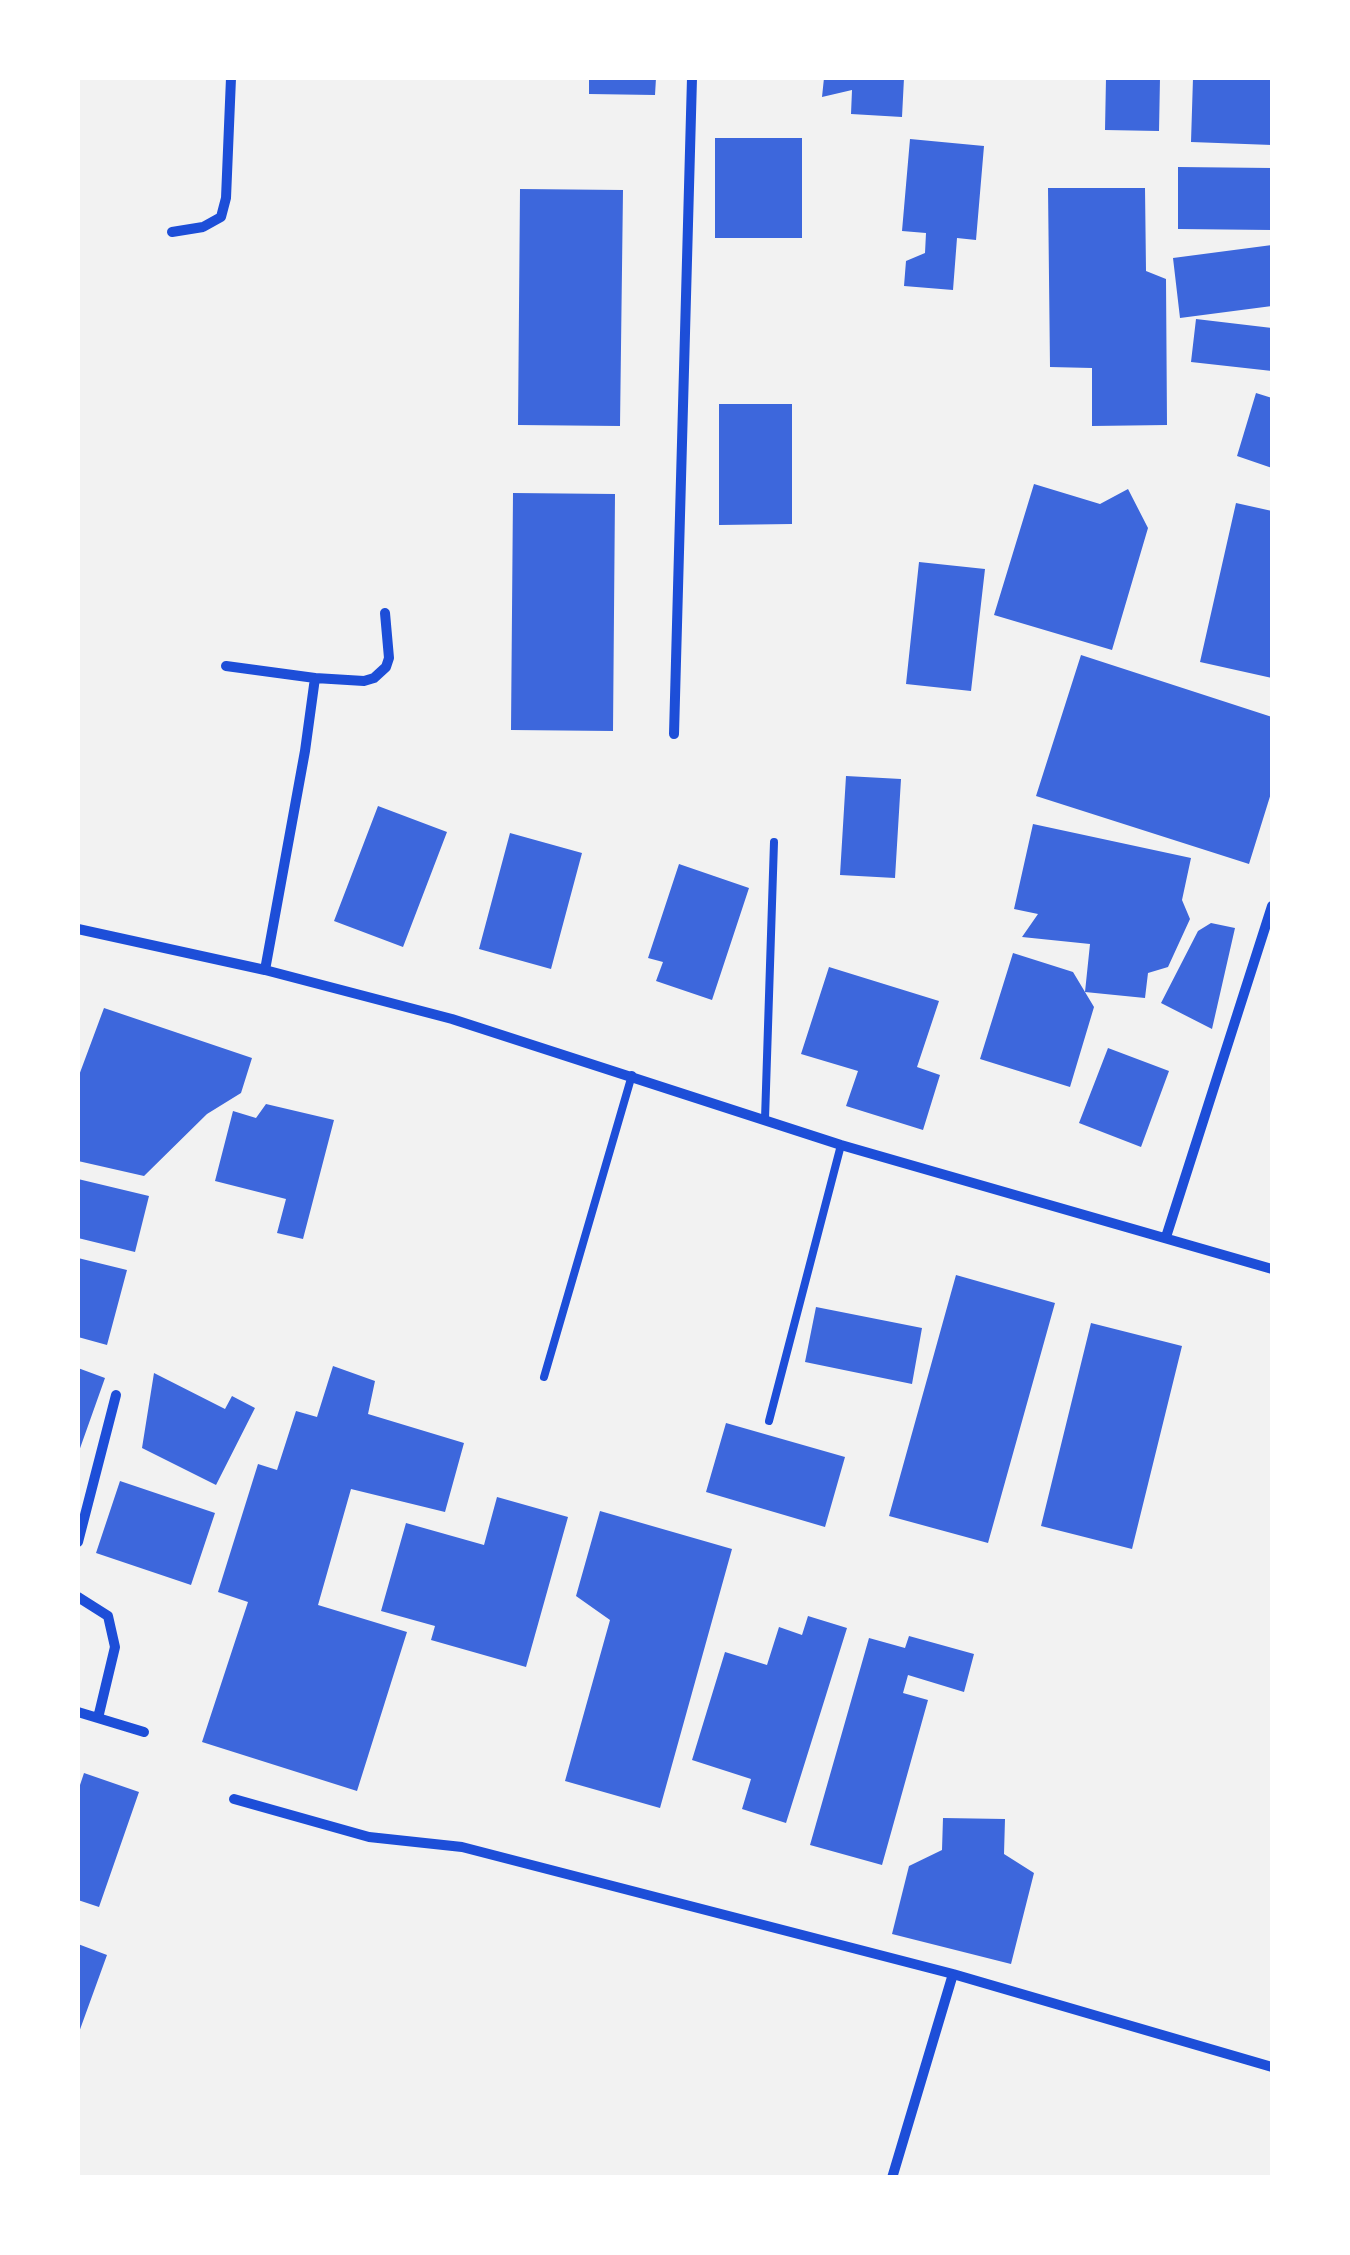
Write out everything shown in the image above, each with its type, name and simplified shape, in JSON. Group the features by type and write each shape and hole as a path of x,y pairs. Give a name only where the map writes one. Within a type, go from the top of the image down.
{"street":[{"path":"172,232 204,227 220,218 226,198 231,78"},
{"path":"674,734 692,78"},
{"path":"226,666 364,681 380,675 389,658 385,613"},
{"path":"265,970 315,678"},
{"path":"1166,1237 1272,906"},
{"path":"78,928 265,970 452,1019 841,1144 1272,1269"},
{"path":"78,1542 116,1395"},
{"path":"78,1597 108,1616 115,1646 98,1718"},
{"path":"78,1712 144,1732"},
{"path":"234,1799 369,1837 462,1847 954,1974 1272,2066"},
{"path":"892,2178 954,1974"}],"lane":[{"path":"765,1119 774,842"},
{"path":"544,1376 632,1076"},
{"path":"770,1421 841,1144"}],"building":[{"path":"589,78 656,78 655,95 589,94"},
{"path":"824,78 904,78 902,117 851,114 852,90 822,97"},
{"path":"1106,78 1160,78 1159,131 1105,130"},
{"path":"1193,78 1272,78 1272,145 1191,142"},
{"path":"715,138 802,138 802,238 715,238"},
{"path":"910,139 984,146 976,240 957,238 953,290 904,286 906,261 925,253 926,233 902,231"},
{"path":"1178,167 1272,168 1272,230 1178,229"},
{"path":"1048,188 1145,188 1146,271 1166,279 1167,425 1092,426 1092,368 1050,367"},
{"path":"520,189 623,190 620,426 518,425"},
{"path":"1272,245 1272,306 1180,318 1173,258"},
{"path":"1196,319 1272,328 1272,371 1191,362"},
{"path":"1256,393 1272,398 1272,468 1237,456"},
{"path":"719,404 792,404 792,524 719,525"},
{"path":"1034,484 1100,504 1128,489 1148,528 1112,650 994,615"},
{"path":"513,493 615,494 613,731 511,730"},
{"path":"1236,503 1272,511 1272,678 1200,662"},
{"path":"919,562 985,569 971,691 906,684"},
{"path":"1081,655 1272,717 1272,790 1249,864 1036,796"},
{"path":"846,776 901,779 895,878 840,875"},
{"path":"378,806 447,832 403,947 334,921"},
{"path":"1033,824 1191,858 1182,900 1190,919 1168,967 1148,973 1145,998 1085,992 1090,944 1022,937 1038,914 1014,909"},
{"path":"510,833 582,853 551,969 479,949"},
{"path":"679,864 749,888 712,1000 656,981 663,962 648,958"},
{"path":"1211,923 1235,928 1212,1029 1161,1003 1198,931"},
{"path":"1013,953 1073,972 1094,1007 1070,1087 980,1059"},
{"path":"829,967 939,1001 917,1067 940,1075 923,1130 846,1106 858,1071 801,1054"},
{"path":"104,1008 252,1058 241,1093 207,1114 144,1176 78,1161 78,1078"},
{"path":"1108,1048 1169,1071 1141,1147 1079,1123"},
{"path":"266,1104 334,1120 303,1239 277,1233 286,1199 215,1181 233,1111 256,1118"},
{"path":"78,1179 149,1196 135,1252 78,1238"},
{"path":"78,1258 127,1270 107,1345 78,1337"},
{"path":"956,1275 1055,1303 988,1543 889,1516"},
{"path":"816,1307 922,1328 912,1384 805,1362"},
{"path":"1091,1323 1182,1346 1132,1549 1041,1526"},
{"path":"333,1366 375,1381 368,1414 464,1443 445,1512 351,1489 318,1605 407,1632 357,1791 202,1742 248,1602 218,1592 258,1464 277,1470 296,1411 317,1417"},
{"path":"78,1368 105,1378 78,1454"},
{"path":"154,1373 225,1409 232,1396 255,1408 216,1485 142,1448"},
{"path":"726,1423 845,1457 825,1527 706,1492"},
{"path":"120,1481 215,1513 191,1585 96,1553"},
{"path":"497,1497 568,1517 526,1667 431,1640 435,1626 381,1611 406,1523 484,1545"},
{"path":"600,1511 732,1549 660,1808 565,1781 610,1620 576,1596"},
{"path":"808,1616 847,1628 786,1823 742,1809 751,1779 692,1760 725,1652 767,1665 779,1627 802,1635"},
{"path":"909,1636 974,1654 964,1692 908,1675 903,1693 928,1700 882,1865 810,1845 869,1638 905,1648"},
{"path":"84,1773 139,1792 99,1907 78,1900 78,1791"},
{"path":"943,1818 1005,1819 1004,1854 1034,1873 1011,1964 892,1934 909,1866 942,1850"},
{"path":"78,1944 107,1955 78,2035"}]}
